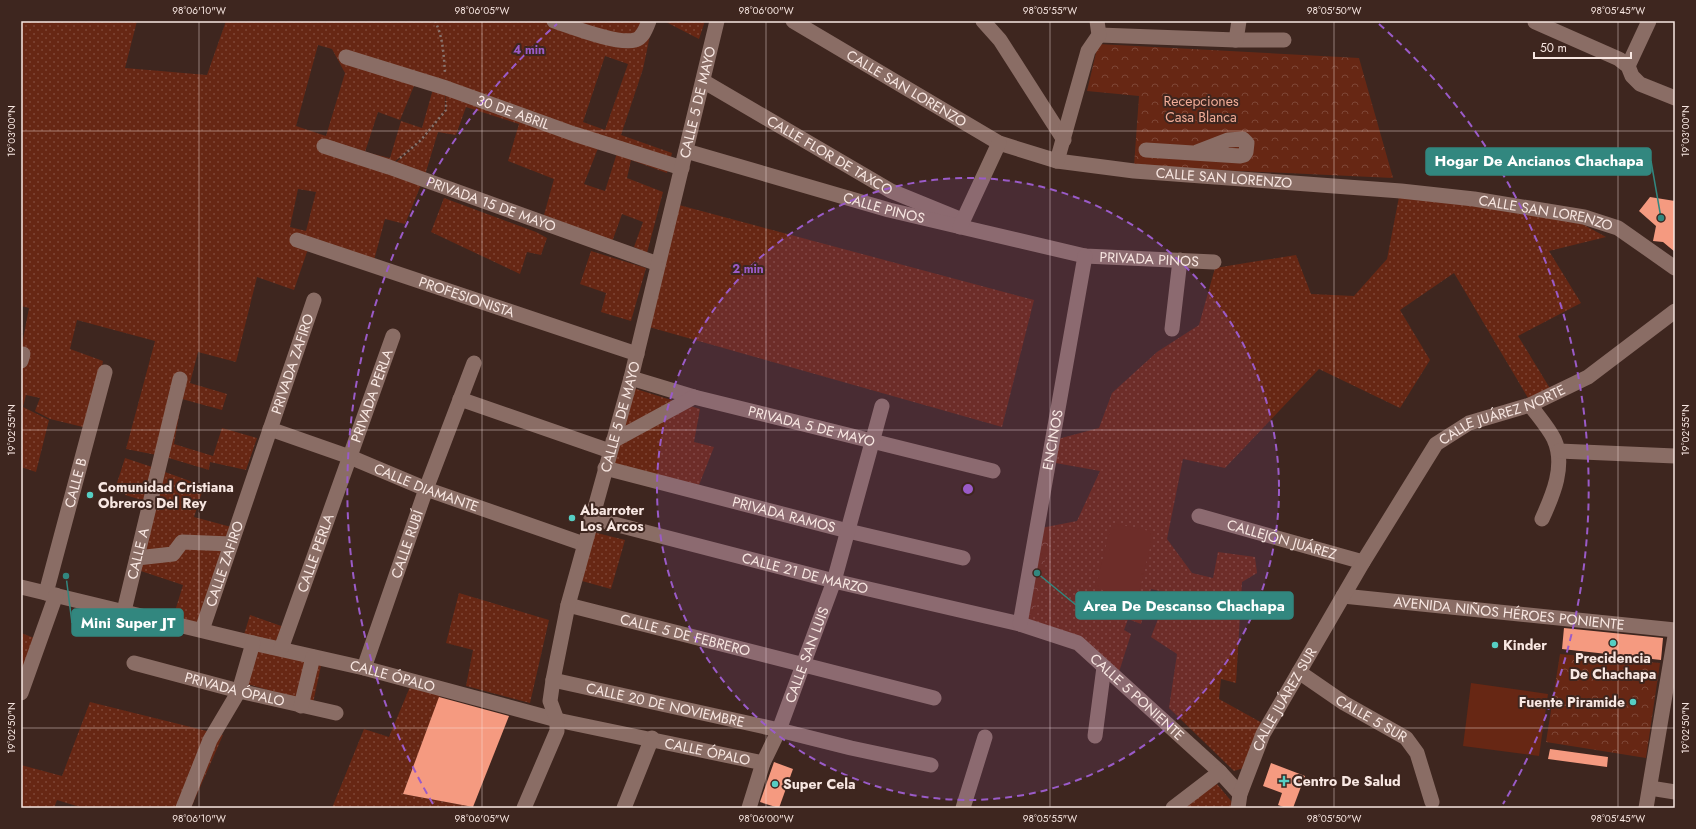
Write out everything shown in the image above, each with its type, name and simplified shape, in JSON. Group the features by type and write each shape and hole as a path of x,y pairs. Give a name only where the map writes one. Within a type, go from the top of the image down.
{"street":[{"path":"554,21 622,41 636,40 645,32 649,21"},
{"name":"CALLE 5 DE MAYO","path":"557,720 550,701 568,605 631,378 717,21"},
{"name":"CALLE SAN LORENZO","path":"793,21 999,143 1057,162 1134,171 1401,191 1467,198 1584,217 1618,228 1675,268"},
{"path":"983,21 1000,40 1064,140"},
{"path":"1236,40 1239,21"},
{"path":"1628,66 1649,21"},
{"path":"1535,22 1619,59 1628,66 1632,76 1640,84 1675,98"},
{"path":"1057,162 1088,51 1098,28 1236,40 1284,40"},
{"name":"30 DE ABRIL","path":"346,57 446,88 574,134 682,168"},
{"name":"CALLE FLOR DE TAXCO","path":"703,81 891,191 961,223"},
{"path":"961,223 999,143"},
{"name":"PRIVADA 15 DE MAYO","path":"324,146 389,167 658,264"},
{"path":"1146,150 1198,152"},
{"name":"CALLE PINOS","path":"686,151 889,210 961,223 1085,256"},
{"path":"1178,151 1178,174"},
{"name":"PROFESIONISTA","path":"298,240 636,354"},
{"name":"PRIVADA PINOS","path":"1085,256 1214,262"},
{"name":"ENCINOS","path":"1020,624 1085,256"},
{"path":"1172,329 1180,260"},
{"name":"PRIVADA ZAFIRO","path":"270,429 314,300"},
{"name":"CALLE JUÁREZ NORTE","path":"1343,596 1436,444 1470,423 1530,405 1588,377 1675,311"},
{"name":"PRIVADA PERLA","path":"350,456 393,336"},
{"name":"CALLE RUBÍ","path":"364,668 426,489 474,363"},
{"name":"CALLE B","path":"21,693 51,594 105,372"},
{"name":"PRIVADA 5 DE MAYO","path":"631,378 694,397 993,471"},
{"name":"CALLE A","path":"124,611 180,379"},
{"path":"460,399 611,446 694,397"},
{"path":"1530,405 1553,437 1559,451 1560,460 1553,494 1542,519"},
{"name":"CALLE SAN LUIS","path":"749,808 763,763 778,730 834,580 882,406"},
{"name":"CALLE DIAMANTE","path":"270,429 350,456 426,489 584,544"},
{"name":"CALLE ZAFIRO","path":"202,630 270,429"},
{"path":"1559,451 1675,456"},
{"name":"CALLE PERLA","path":"281,649 350,456"},
{"name":"PRIVADA RAMOS","path":"606,468 848,531 963,558"},
{"name":"CALLEJÓN JUÁREZ","path":"1199,516 1363,562"},
{"name":"CALLE 21 DE MARZO","path":"591,518 834,580 1020,624"},
{"path":"137,558 173,554 182,542 231,544"},
{"name":"CALLE ÓPALO","path":"21,587 364,668 557,720 652,738 763,763"},
{"name":"AVENIDA NIÑOS HÉROES PONIENTE","path":"1343,596 1675,630"},
{"name":"CALLE JUÁREZ SUR","path":"1239,801 1263,734 1343,596"},
{"name":"CALLE 5 DE FEBRERO","path":"568,605 934,698"},
{"name":"CALLE 5 PONIENTE","path":"1020,624 1078,643 1220,772 1239,801"},
{"path":"1646,808 1675,636"},
{"path":"183,808 210,740 239,691 253,643"},
{"path":"301,706 313,657"},
{"name":"PRIVADA ÓPALO","path":"134,663 239,691 336,713"},
{"path":"1096,736 1104,667"},
{"name":"CALLE 5 SUR","path":"1299,672 1344,703 1406,738 1417,753 1432,802"},
{"name":"CALLE 20 DE NOVIEMBRE","path":"553,680 931,765"},
{"path":"524,808 557,731 557,720"},
{"path":"963,808 985,737"},
{"path":"624,808 652,738"},
{"path":"1173,808 1220,772"},
{"path":"1650,788 1675,792"}],"path":[{"path":"389,167 421,140 446,110 444,58 438,27 435,21"}],"green space":[{"path":"21,21 137,21 125,68 207,75 226,21 325,21 325,24 326,21 653,21 643,69 621,135 672,153 667,173 631,160 627,178 663,192 647,253 634,247 643,222 622,214 612,242 544,215 554,179 508,161 519,124 466,107 456,135 438,132 425,175 393,165 422,140 446,110 446,82 445,110 421,140 388,167 423,180 405,224 385,219 373,264 310,243 294,290 257,277 236,362 198,352 190,383 227,394 222,410 182,399 174,444 213,456 222,428 257,438 246,470 210,462 209,470 162,456 126,449 155,341 77,320 70,349 103,361 95,407 83,427 50,419 35,411 40,398 26,395 23,407 49,420 36,472 21,467 21,350 29,308 21,306","holes":["318,45 332,49 345,73 326,136 296,126","605,56 628,64 605,130 583,122","414,86 433,89 422,128 401,121 390,158 365,152 378,112 400,120","600,143 617,153 605,191 584,184","298,189 316,192 306,231 290,227"]},
{"path":"664,21 705,21 699,39"},
{"name":"Recepciones Casa Blanca","path":"1098,44 1359,58 1393,178 1134,166 1139,96 1087,91"},
{"path":"1399,197 1470,204 1577,221 1606,237 1549,251 1581,303 1518,336 1551,390 1528,398 1454,273 1400,310 1430,360 1400,408 1319,369 1225,468 1183,459 1167,539 1192,573 1213,578 1218,552 1255,557 1257,573 1242,582 1236,683 1221,679 1219,699 1264,724 1244,768 1234,771 1169,708 1177,654 1151,637 1168,593 1151,589 1141,624 1128,619 1124,630 1131,634 1119,672 1023,619 1041,528 1077,521 1100,471 1050,462 1054,440 1099,428 1112,393 1157,352 1199,325 1215,268 1296,255 1311,294 1354,296 1387,259"},
{"path":"444,198 536,232 547,238 541,255 527,252 520,274 431,232"},
{"path":"679,205 1034,300 1002,427 649,327"},
{"path":"591,251 646,268 631,321 601,312 606,293 580,284"},
{"path":"633,388 700,409 694,442 714,447 699,485 613,464"},
{"path":"125,458 161,470 152,503 125,495 128,483 117,483"},
{"path":"165,472 204,486 194,517 235,528 201,627 172,621 183,585 138,570"},
{"path":"1112,523 1154,532 1137,599 1095,588"},
{"path":"1041,528 1051,532 1034,615 1024,614"},
{"path":"593,532 625,540 611,589 582,581"},
{"path":"459,593 549,620 530,703 466,686 473,650 446,643"},
{"path":"250,615 287,628 280,648 243,638"},
{"path":"21,633 40,640 21,692"},
{"path":"255,644 322,661 313,703 244,683"},
{"path":"1560,654 1660,663 1646,758 1546,742"},
{"path":"412,682 442,690 403,794 473,807 332,808 364,729 389,737"},
{"path":"1471,683 1548,694 1539,756 1463,746"},
{"path":"90,702 223,735 191,808 83,808 57,800 54,808 21,808 21,765 62,776"},
{"path":"1217,784 1232,802 1234,808 1180,808"}],"building":[{"path":"1650,197 1675,201 1675,252 1663,242 1653,241 1656,226 1639,211"},
{"name":"Precidencia De Chachapa","path":"1564,628 1663,638 1661,660 1562,649"},
{"path":"439,697 509,716 473,807 403,794"},
{"path":"1550,749 1608,757 1607,767 1548,759"},
{"name":"Super Cela","path":"774,762 793,769 779,808 760,802"},
{"name":"Centro De Salud","path":"1271,763 1305,776 1293,808 1286,808 1278,805 1282,793 1263,786"}],"place":[{"name":"Hogar De Ancianos Chachapa","path":"1661,218"},
{"name":"Comunidad Cristiana Obreros Del Rey","path":"90,495"},
{"name":"Abarroter Los Arcos","path":"572,518"},
{"name":"Area De Descanso Chachapa","path":"1037,573"},
{"name":"Mini Super JT","path":"66,576"},
{"name":"Precidencia De Chachapa","path":"1613,643"},
{"name":"Kinder","path":"1495,645"},
{"name":"Fuente Piramide","path":"1633,702"},
{"name":"Centro De Salud","path":"1284,781"},
{"name":"Super Cela","path":"775,784"}]}
